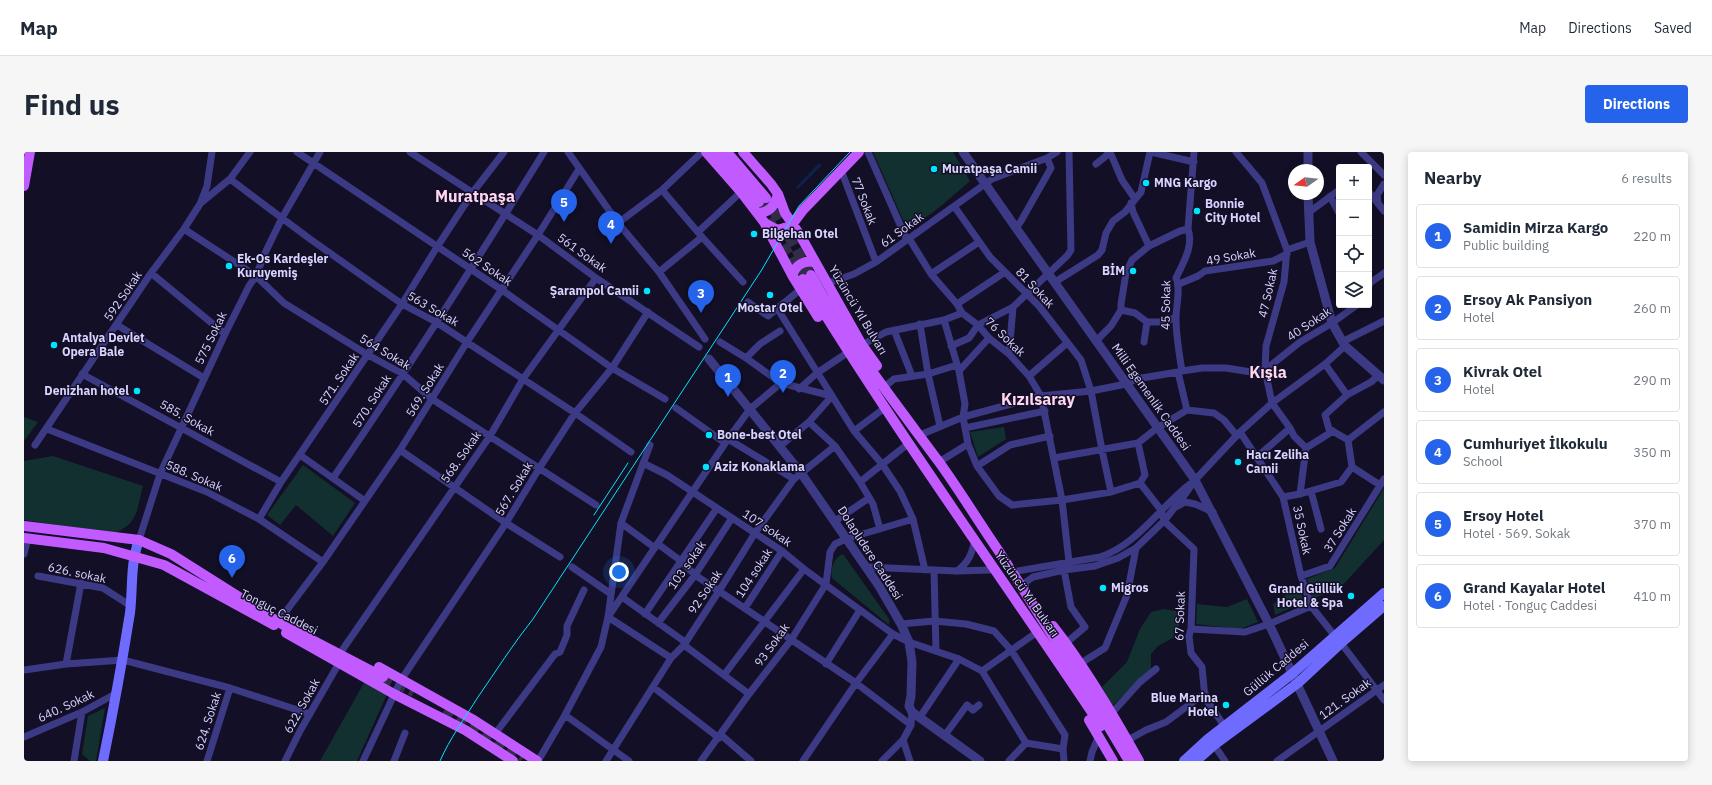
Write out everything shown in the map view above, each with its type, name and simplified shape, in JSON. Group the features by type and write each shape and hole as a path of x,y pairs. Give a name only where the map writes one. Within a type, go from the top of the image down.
{"main road":[{"path":"24,186 30,152"},
{"path":"706,152 741,192 760,204"},
{"path":"716,152 760,204"},
{"path":"727,152 760,204 762,213 770,209 776,202 778,194"},
{"name":"Yüzüncü Yıl Bulvarı","path":"742,152 778,194 785,213 800,235 826,284 862,345 922,438"},
{"path":"764,222 777,230 785,229 793,224 803,210 858,152"},
{"name":"Yüzüncü Yıl Bulvarı","path":"760,204 764,222 792,275 805,281 826,303 852,343 939,462 1022,586 1129,761"},
{"path":"800,235 799,224 803,210"},
{"path":"792,275 794,270 801,263 814,262"},
{"name":"Yüzüncü Yıl Bulvarı","path":"805,281 844,355 882,410 909,443"},
{"name":"Yüzüncü Yıl Bulvarı","path":"805,281 829,323 975,541 990,567 1033,624 1102,729 1121,761"},
{"path":"24,526 139,540 171,554 283,622 343,649 472,719 537,761"},
{"name":"Tonguç Caddesi","path":"26,538 104,548 164,565 258,617 382,678 283,622"},
{"path":"103,761 123,660 131,606 134,556 139,540"},
{"path":"990,567 1099,736 1112,761"},
{"path":"1022,586 1081,663 1128,740 1139,761"},
{"name":"Güllük Caddesi","path":"1196,761 1214,745 1298,683 1338,639 1384,593"},
{"name":"Güllük Caddesi","path":"1184,761 1293,673 1384,606"},
{"path":"258,617 394,694 465,730 513,761"},
{"path":"413,694 444,711"}],"street":[{"name":"592 Sokak","path":"35,445 151,273 184,230 200,204 207,186 212,152"},
{"path":"200,204 230,179 250,152"},
{"name":"562 Sokak","path":"297,152 502,290 612,368 665,399"},
{"name":"575 Sokak","path":"139,540 160,474 204,378 249,286 256,276 282,218 320,152"},
{"name":"561 Sokak","path":"410,152 506,214 596,278 699,347"},
{"name":"571. Sokak","path":"259,518 281,482 402,304 473,192 504,152"},
{"name":"570. Sokak","path":"333,478 378,413 471,270 544,152"},
{"path":"568,152 618,223 659,272 705,339"},
{"path":"618,223 662,190 702,152"},
{"name":"76 Sokak","path":"868,152 906,238 910,240 931,274 957,304 962,313 1009,354 1029,376 1041,396 1062,500 1069,562"},
{"name":"Milli Egemenlik Caddesi","path":"963,152 984,184 1097,340 1126,384 1195,480 1213,512 1298,683 1333,761"},
{"name":"61 Sokak","path":"826,284 854,274 876,262 910,240 992,179 1047,158 1057,152"},
{"path":"951,346 969,338 978,326 1013,307 1068,256 1071,250 1069,152"},
{"path":"1096,164 1109,152 1133,201 1133,212 1149,246"},
{"path":"1055,282 1098,255 1102,250 1106,233 1113,221 1125,212 1141,192 1144,185 1144,176 1151,152 1194,162"},
{"name":"45 Sokak","path":"1187,410 1180,372 1176,335 1179,284 1176,278 1188,249 1191,237 1188,229 1194,152"},
{"name":"47 Sokak","path":"1236,152 1262,183 1287,252 1284,282 1266,346 1265,370 1272,403"},
{"path":"1308,152 1308,164"},
{"path":"1361,152 1369,164"},
{"path":"1016,228 1051,168 1047,158"},
{"path":"1372,166 1384,175"},
{"name":"569. Sokak","path":"283,622 400,450 467,342 538,236 579,169"},
{"name":"77 Sokak","path":"840,170 876,262"},
{"name":"563 Sokak","path":"230,179 402,304 436,322 467,342 576,413 631,452"},
{"path":"1378,204 1377,195 1384,184"},
{"path":"662,190 743,282"},
{"path":"659,272 700,234 741,192"},
{"path":"1308,214 1336,192"},
{"path":"1330,196 1336,207"},
{"path":"1372,196 1384,211"},
{"path":"1308,200 1310,242 1332,323 1344,344 1381,377 1346,395 1325,415 1329,429 1348,440"},
{"name":"81 Sokak","path":"954,206 990,256 1039,306 1080,360 1091,391 1111,492"},
{"path":"1097,340 1112,326 1122,310 1121,304 1126,273 1132,260 1149,246 1180,231 1188,229"},
{"name":"564 Sokak","path":"184,230 256,276 284,303 368,355 403,374 432,399 540,467 596,505"},
{"path":"931,274 980,242"},
{"name":"49 Sokak","path":"1179,284 1198,276 1204,271 1273,261 1287,252 1310,242"},
{"path":"957,304 1005,272"},
{"path":"151,273 225,334"},
{"path":"1372,281 1384,273"},
{"name":"568. Sokak","path":"343,649 490,436 523,379 596,278"},
{"path":"748,302 768,316 805,281"},
{"path":"1009,354 1013,307"},
{"path":"777,308 854,431 882,464 900,491 913,519 925,570"},
{"name":"40 Sokak","path":"1265,370 1300,342 1332,323 1353,308"},
{"path":"1122,310 1135,313 1147,322 1159,322 1176,318"},
{"name":"567. Sokak","path":"363,761 401,680 506,523 540,467 576,413 612,368 648,312"},
{"path":"862,345 886,332 944,320 962,313"},
{"path":"944,320 958,368 965,404 963,417 968,444 977,466 999,496 1012,505 1062,500 1111,492 1140,483 1145,475 1138,443"},
{"path":"1012,572 1100,557 1112,553 1125,545 1195,480 1239,434 1272,403 1326,364 1344,344 1384,321"},
{"path":"1144,342 1147,322"},
{"path":"920,324 928,374 940,426"},
{"path":"117,325 204,378"},
{"path":"894,330 912,376"},
{"path":"746,358 760,344 780,331"},
{"path":"888,384 894,380 958,368 989,338"},
{"path":"720,342 746,358 781,383 799,389 832,396"},
{"path":"1029,376 1067,343"},
{"path":"799,389 817,373 844,355"},
{"name":"Dolaplıdere Caddesi","path":"709,359 780,446 797,476 835,521 879,586 901,624 909,642 912,662 911,696 908,706 916,714"},
{"path":"1326,364 1346,395"},
{"path":"922,438 940,426 963,417 1041,396 1091,391 1126,384 1136,379 1202,368 1226,368 1250,372 1265,370"},
{"name":"585. Sokak","path":"82,374 281,482"},
{"path":"608,617 693,493 726,441 750,409 781,383"},
{"path":"780,446 809,422 832,396"},
{"path":"1272,403 1294,436 1306,448"},
{"path":"676,408 726,441 797,476"},
{"path":"854,431 882,410"},
{"path":"1054,458 1138,443 1157,428 1187,410"},
{"name":"35 Sokak","path":"1187,410 1214,413 1239,434 1257,457 1283,497 1301,576 1311,606 1384,700"},
{"path":"965,428 1045,411"},
{"path":"1348,440 1384,412"},
{"path":"809,422 835,446 860,482 873,504 880,529"},
{"path":"1257,457 1290,428"},
{"name":"588. Sokak","path":"47,429 207,492 259,518 323,562"},
{"path":"1306,448 1333,431"},
{"path":"977,466 1010,445 1050,436"},
{"path":"1283,497 1312,491 1341,482 1352,467 1348,440"},
{"path":"860,482 909,443"},
{"path":"939,462 968,444"},
{"path":"537,761 565,715 601,647 608,617 621,523 650,445"},
{"name":"92 Sokak","path":"606,761 671,658 684,643 720,591 755,533 797,476 835,446"},
{"path":"1300,494 1306,448"},
{"path":"400,450 506,523 560,557"},
{"path":"300,455 365,501"},
{"name":"107 sokak","path":"643,463 667,475 782,550 804,569 893,634 909,642 959,659 982,671"},
{"path":"1352,467 1382,482"},
{"path":"1022,586 1033,577 1064,570 1095,566 1118,558 1136,548 1164,522 1195,480"},
{"name":"37 Sokak","path":"1301,576 1330,566 1382,482"},
{"path":"1140,483 1161,510 1164,522"},
{"path":"1312,491 1321,529"},
{"path":"835,521 869,498"},
{"path":"1174,508 1185,502 1195,504 1213,512"},
{"path":"645,614 717,508"},
{"name":"103 sokak","path":"658,623 695,575 732,518"},
{"path":"846,539 913,519"},
{"name":"67 Sokak","path":"1164,522 1194,549 1191,629 1189,636 1191,653 1202,667 1205,698 1225,727"},
{"path":"621,523 681,561 695,575 856,683 911,725"},
{"path":"24,554 26,538"},
{"name":"93 Sokak","path":"701,761 749,694 791,640 826,584 830,552 835,544 846,539"},
{"path":"957,571 967,563 971,556 975,541"},
{"path":"1081,663 1105,648 1127,595 1136,548"},
{"name":"104 sokak","path":"745,608 782,550"},
{"path":"1066,643 1085,626 1071,607 1064,570 1069,562"},
{"path":"572,567 611,594"},
{"path":"866,568 957,571 990,567"},
{"path":"724,675 804,569"},
{"path":"934,570 934,621 936,650"},
{"name":"626. sokak","path":"38,576 104,588 131,606"},
{"path":"66,664 81,583"},
{"path":"495,734 555,654 560,652 567,635 567,626 584,590"},
{"path":"622,597 749,694"},
{"path":"1191,629 1245,632 1269,624 1311,606"},
{"path":"826,664 860,610"},
{"path":"608,617 671,658"},
{"path":"901,624 934,621 966,624 994,631 1011,650 1065,735 1063,749 1064,761"},
{"path":"803,761 856,683 893,634"},
{"path":"1033,635 982,671 1026,743 1063,749"},
{"path":"882,761 903,740 916,714 959,659"},
{"path":"24,670 66,664 123,660 230,688 310,714"},
{"name":"622. Sokak","path":"285,761 339,663"},
{"path":"1112,713 1140,682 1156,669"},
{"name":"121. Sokak","path":"1277,761 1384,685"},
{"path":"653,687 720,736 751,761"},
{"name":"624. Sokak","path":"207,761 230,688"},
{"name":"640. Sokak","path":"24,736 82,712 117,693"},
{"path":"1128,740 1146,730 1166,722 1205,693"},
{"path":"945,736 967,705 973,710 979,705"},
{"path":"75,761 82,712"},
{"path":"916,714 980,761"},
{"path":"565,715 629,761"},
{"path":"394,761 405,733"},
{"path":"1090,761 1099,736"},
{"path":"903,740 910,761"},
{"path":"1009,761 1026,743"},
{"path":"1214,745 1224,761"}],"green space":[{"path":"873,152 953,152 970,181 941,206 908,231"},
{"path":"24,417 38,422 24,441"},
{"path":"1004,427 1006,439 978,457 970,432"},
{"path":"53,456 143,486 137,510 132,521 121,530 112,534 24,520 24,461"},
{"path":"303,465 355,503 333,536 296,505 280,525 267,515"},
{"path":"1384,488 1384,540 1340,588 1312,599 1307,579 1335,568"},
{"path":"843,554 889,619 889,625 832,578 833,564 837,558"},
{"path":"1299,585 1304,602 1275,615 1273,604"},
{"path":"1247,599 1258,622 1240,629 1196,624 1197,604 1227,607"},
{"path":"1164,609 1176,611 1180,619 1178,635 1158,646 1151,654 1151,669 1112,706 1102,687 1127,662 1140,629 1151,612"},
{"path":"365,681 388,692 357,761 320,761"},
{"path":"105,708 96,761 90,761 82,754 88,716"}],"water":[{"path":"819,163 822,165 798,189 796,187"}],"tunnel":[{"path":"766,198 811,275"},
{"path":"761,206 803,279"},
{"path":"383,677 414,692"},
{"path":"445,709 505,746"},
{"path":"506,751 521,761"}],"tram line":[{"path":"440,761 453,736 478,697 533,619 761,271 799,206 850,152"},
{"path":"594,515 628,463"}],"place":[{"name":"Muratpaşa Camii","path":"934,169"},
{"name":"MNG Kargo","path":"1146,183"},
{"name":"Bonnie City Hotel","path":"1197,211"},
{"name":"Ersoy Hotel","path":"564,222"},
{"name":"Bilgehan Otel","path":"754,234"},
{"name":"Cumhuriyet İlkokulu","path":"611,244"},
{"name":"Ek-Os Kardeşler Kuruyemiş","path":"229,266"},
{"name":"BİM","path":"1133,271"},
{"name":"Şarampol Camii","path":"647,291"},
{"name":"Mostar Otel","path":"770,295"},
{"name":"Kivrak Otel","path":"701,313"},
{"name":"Antalya Devlet Opera Bale","path":"54,345"},
{"name":"Denizhan hotel","path":"137,391"},
{"name":"Ersoy Ak Pansiyon","path":"783,393"},
{"name":"Samidin Mirza Kargo","path":"728,397"},
{"name":"Bone-best Otel","path":"709,435"},
{"name":"Hacı Zeliha Camii","path":"1238,462"},
{"name":"Aziz Konaklama","path":"706,467"},
{"name":"Grand Kayalar Hotel","path":"232,578"},
{"name":"Migros","path":"1103,588"},
{"name":"Grand Güllük Hotel & Spa","path":"1351,596"},
{"name":"Blue Marina Hotel","path":"1226,705"}],"district":[{"name":"Muratpaşa","path":"475,196"},
{"name":"Kışla","path":"1268,372"},
{"name":"Kızılsaray","path":"1038,399"}]}
